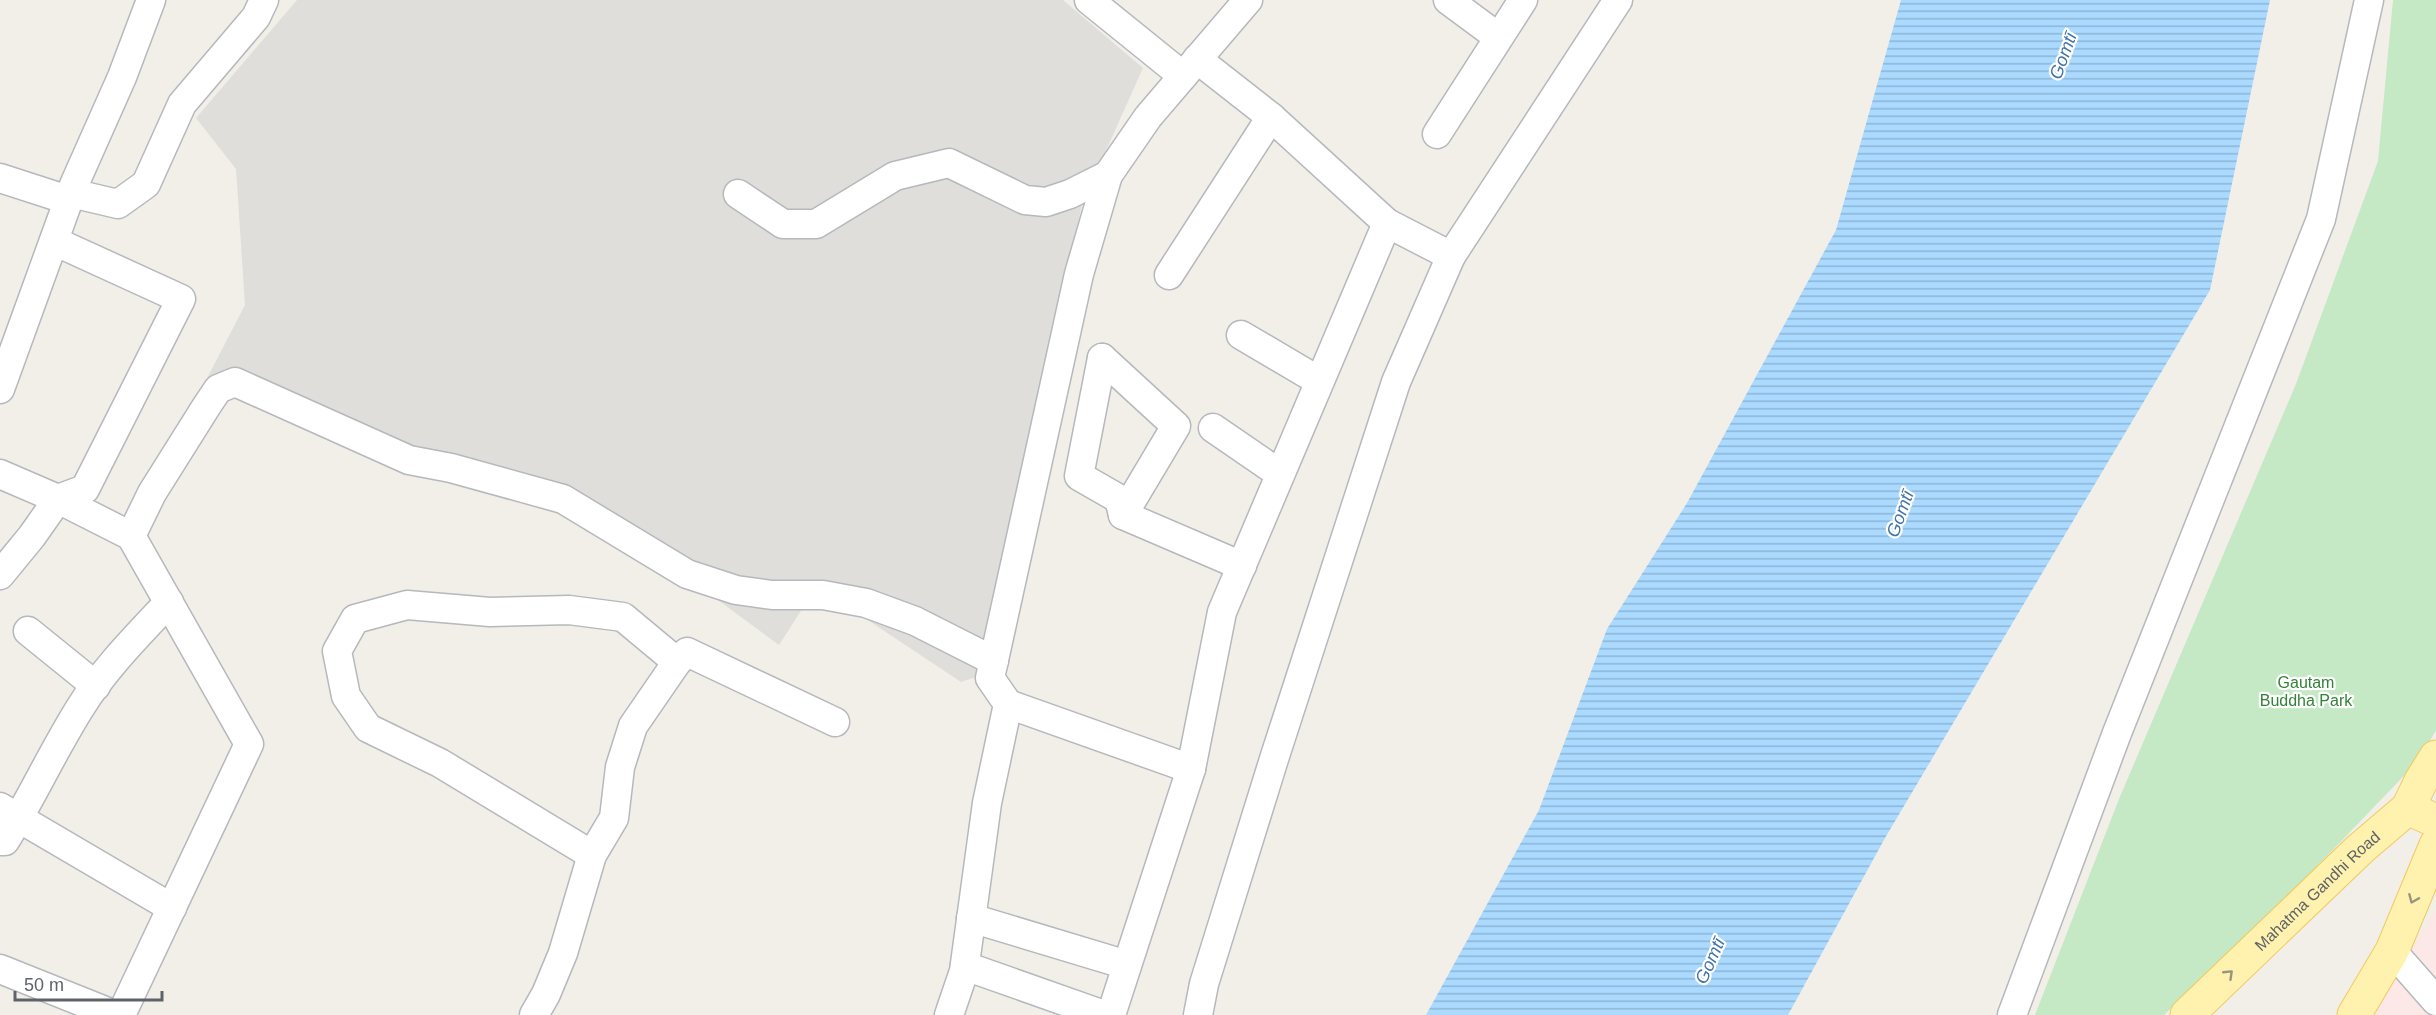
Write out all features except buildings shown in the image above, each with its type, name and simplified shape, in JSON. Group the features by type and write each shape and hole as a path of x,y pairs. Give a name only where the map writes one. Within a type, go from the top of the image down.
{"main road":[{"name":"Mahatma Gandhi Road","path":"2187,1015 2360,849 2422,814 2421,781 2436,757"},
{"path":"2354,1015 2392,951 2436,845"}],"street":[{"path":"0,389 69,197 122,77 151,0"},
{"path":"0,178 69,197 118,204 146,184 182,104 256,16 264,0"},
{"path":"1089,0 1190,67 1272,117 1387,223 1452,256"},
{"path":"1191,769 1008,704 990,678 1079,274 1108,175 1148,117 1248,0"},
{"path":"1448,0 1498,37"},
{"path":"1437,134 1523,0"},
{"path":"1198,1015 1204,984 1274,759 1396,382 1452,256 1618,0"},
{"path":"2012,1015 2117,733 2321,219 2369,0"},
{"path":"1169,275 1272,117"},
{"path":"738,194 783,224 816,224 895,176 949,163 1025,200 1046,202 1070,194 1108,175"},
{"path":"1111,1015 1191,769 1222,612 1387,223"},
{"path":"0,575 58,499 85,489 181,299 54,241"},
{"path":"1241,335 1319,381"},
{"path":"1102,358 1176,426 1123,515 1119,500 1079,476 1102,358"},
{"path":"131,536 152,493 218,389 235,382 410,460 451,468 563,499 687,574 736,590 772,595 823,595 866,603 915,621 994,661"},
{"path":"1213,428 1280,474"},
{"path":"0,474 58,499 131,536 249,744 121,1015"},
{"path":"1123,515 1242,566"},
{"path":"0,841 5,840 9,813 81,706 126,648 170,602"},
{"path":"592,855 440,763 368,728 346,696 337,651 355,619 407,605 490,612 569,610 623,617 677,662"},
{"path":"28,631 96,686"},
{"path":"534,1015 546,994 563,953 592,855 614,818 620,767 633,726 687,651 835,722"},
{"path":"949,1015 964,966 987,802 1008,704"},
{"path":"9,813 172,908"},
{"path":"971,918 1127,965"},
{"path":"2392,951 2436,1001"},
{"path":"964,966 1104,1015"},
{"path":"0,969 115,1015"}],"shaded area":[{"path":"297,0 1063,0 1143,68 1082,204 982,675 961,682 830,595 815,589 779,645 657,555 558,505 268,394 202,388 245,305 236,169 196,118"},
{"path":"2436,911 2436,1015 2365,1015 2382,990"}],"green space":[{"name":"Gautam Buddha Park","path":"2393,0 2436,0 2436,730 2419,760 2282,903 2164,1015 2035,1015 2119,799 2296,384 2378,161"}],"water":[{"name":"Gomtī","path":"1901,0 2270,0 2210,290 1885,838 1788,1015 1426,1015 1539,810 1607,629 1687,503 1836,230"}]}
